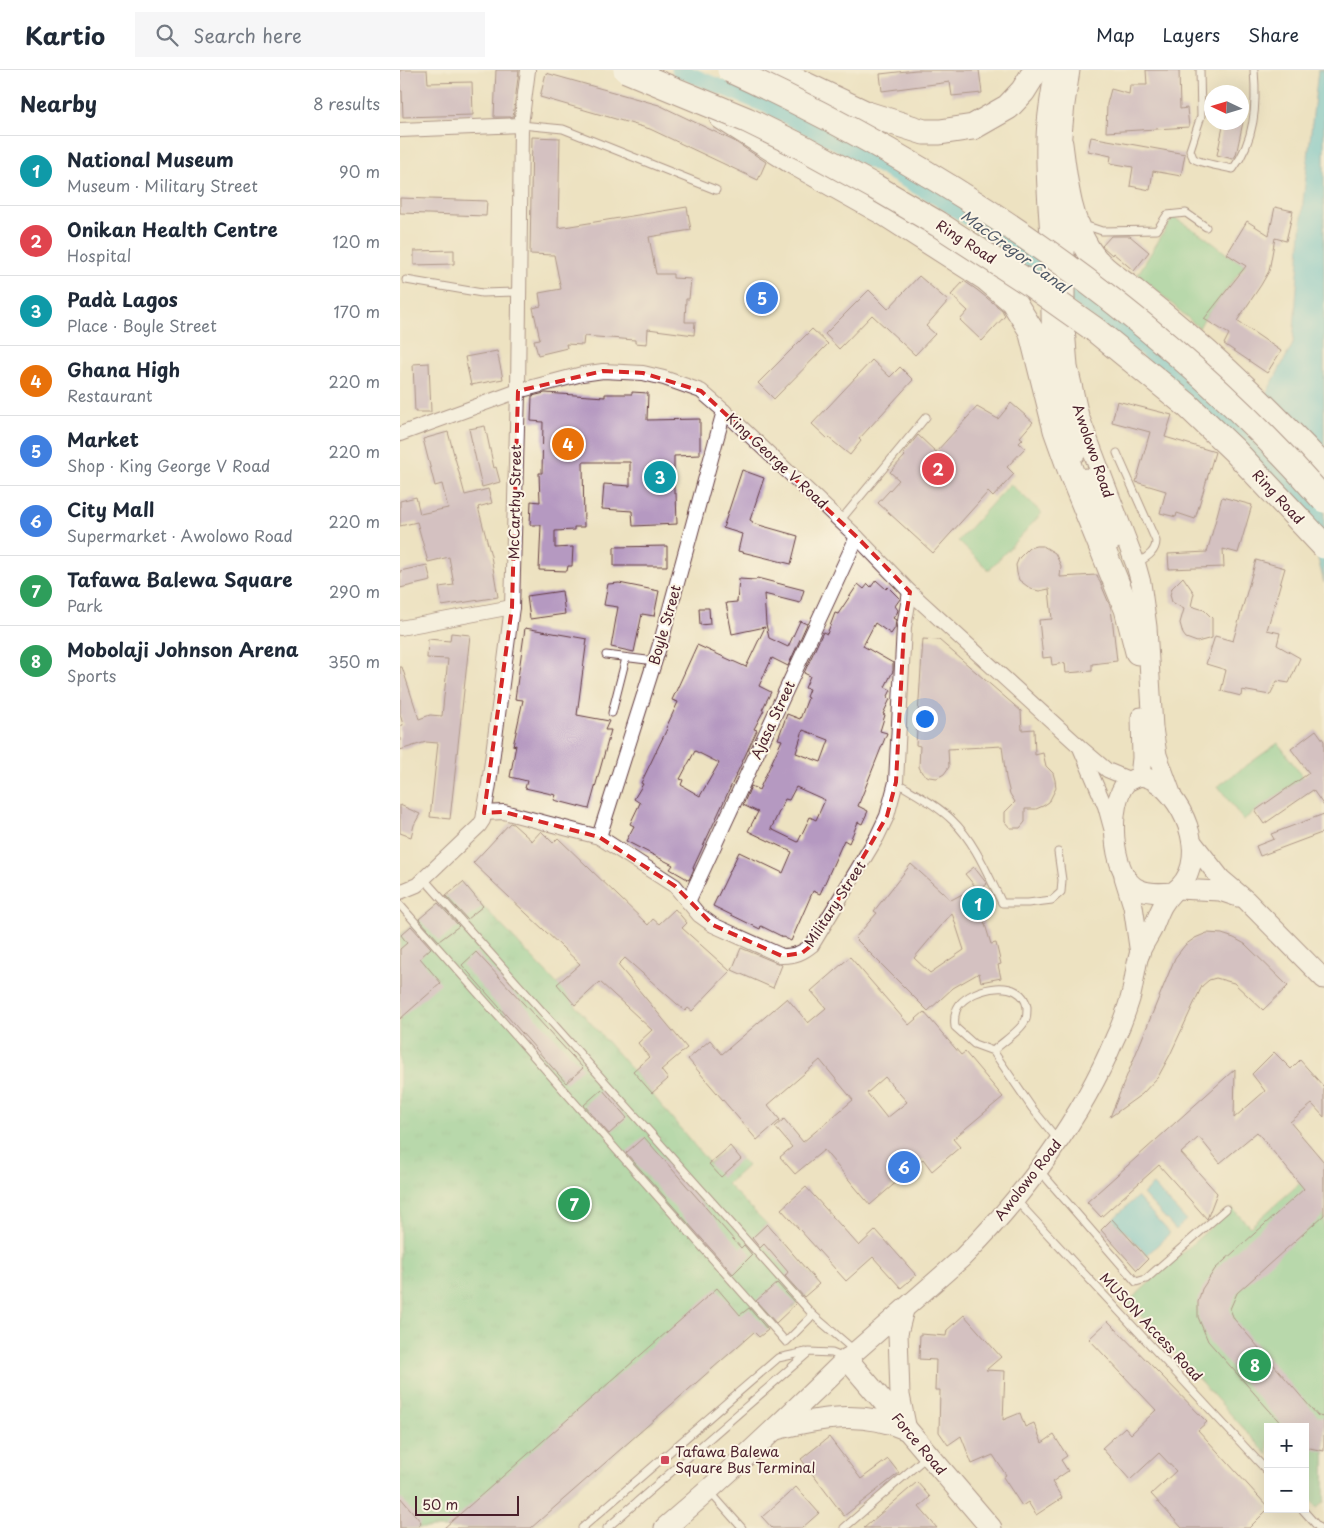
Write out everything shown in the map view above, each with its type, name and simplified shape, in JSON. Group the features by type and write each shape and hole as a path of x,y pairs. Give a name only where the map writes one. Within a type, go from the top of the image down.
{"highway":[{"name":"Ring Road","path":"626,70 699,102 756,124 875,187 938,224 1094,328 1187,405 1234,450 1324,546"},
{"path":"730,70 808,108 932,177 1083,278 1127,312 1215,387 1262,433 1324,500"},
{"path":"774,70 866,114 924,132 940,132 973,127 1008,107 1023,90 1036,70"},
{"path":"699,102 792,162 884,212 986,278 1013,301 1031,330 1054,421 1071,472 1127,609 1138,652"},
{"path":"1066,154 1067,194 1071,212 1078,232 1089,251 1104,270 1189,337 1242,384 1324,468"}],"main road":[{"name":"Awolowo Road","path":"1055,70 1049,102 1046,139 1046,190 1057,242"},
{"name":"Awolowo Road","path":"1070,70 1066,154 1060,189 1057,242 1058,322 1053,353 1059,391 1070,433 1079,461 1123,569 1134,609 1138,652 1142,758 1135,778"},
{"name":"Awolowo Road","path":"1058,322 1079,416 1136,564 1141,583 1147,627 1153,728 1157,755 1172,796"},
{"path":"1140,954 1133,906 1118,860 1115,840 1116,803 1122,791 1135,778 1153,779 1172,796 1185,820 1192,842 1222,880 1246,900 1324,979"},
{"path":"1140,954 1153,928 1158,912 1186,876 1191,861 1192,842"},
{"path":"1123,874 1134,887 1142,890 1159,893 1175,890 1220,891 1246,900"},
{"name":"Awolowo Road","path":"851,1355 962,1258 1015,1199 1059,1142 1099,1073 1115,1038 1130,998 1140,954"},
{"path":"904,1310 898,1333 899,1386 907,1430"},
{"path":"665,1528 776,1430 851,1355"},
{"name":"Force Road","path":"851,1355 907,1430 991,1528"},
{"path":"776,1430 800,1423 841,1417 873,1418 892,1423 907,1430"}],"street":[{"name":"McCarthy Street","path":"400,892 417,885 424,879 483,820 512,607 518,391 522,125 528,70"},
{"path":"400,130 522,125"},
{"name":"King George V Road","path":"400,434 518,391 582,374 603,371 643,373 701,391 724,410 857,537 910,592 1080,747 1107,770 1135,778"},
{"name":"Boyle Street","path":"599,837 655,661 724,410"},
{"name":"Ajasa Street","path":"688,902 857,537"},
{"name":"Military Street","path":"484,813 504,812 599,837 674,886 700,915 713,924 782,956 802,953 812,945 877,837 887,816 896,782 904,627 910,592"},
{"path":"400,628 512,607"},
{"path":"1080,747 1105,806 1115,840"}],"lane":[{"path":"1200,70 1201,116 1190,150 1193,158 1200,162 1233,169 1241,159 1248,143 1255,114 1254,70"},
{"path":"522,125 563,129 716,190"},
{"path":"1081,214 1087,226 1102,231 1157,230 1167,215 1186,213 1206,227"},
{"path":"406,280 482,293 519,292"},
{"path":"840,521 926,417"},
{"path":"1117,453 1156,542 1153,552 1136,564"},
{"path":"606,656 655,661"},
{"path":"612,714 626,658"},
{"path":"896,782 953,820 979,858 1002,903 1028,903 1052,900 1061,892 1062,880 1058,852"},
{"path":"424,879 813,1316 851,1355"},
{"path":"400,905 786,1342 813,1316"},
{"path":"993,1051 1019,1029 1026,1019 1025,1001 1021,994 1012,990 991,988 978,992 959,1004 954,1017 955,1027 974,1044 993,1051 1032,1108 1059,1142"},
{"path":"1038,1169 1136,1282 1146,1279 1226,1209"},
{"name":"MUSON Access Road","path":"1015,1199 1264,1468"},
{"path":"582,1528 778,1358 809,1352 851,1355"},
{"path":"607,1528 809,1352"},
{"path":"844,1528 928,1455"},
{"path":"709,1491 742,1528"},
{"path":"1306,1513 1319,1528"}],"highlighted area":[{"path":"603,371 643,373 701,391 857,537 910,592 904,627 896,782 887,816 812,945 802,953 782,956 713,925 675,886 599,837 504,812 484,813 512,607 518,391"}],"green space":[{"path":"1173,217 1245,265 1199,328 1138,274"},
{"path":"1010,484 1042,513 989,570 958,541"},
{"path":"1278,743 1303,777 1243,820 1218,786"},
{"path":"463,882 483,906 557,984 577,966 595,987 575,1005 633,1071 709,1163 730,1146 747,1166 727,1184 767,1224 819,1284 759,1337 754,1332 531,1528 400,1528 400,935"},
{"path":"1324,1162 1324,1502 1317,1508 1309,1499 1309,1423 1264,1423 1264,1451 1128,1302 1232,1208 1250,1227"}],"water":[{"path":"1318,70 1324,70 1324,583 1304,502 1276,408 1266,394 1293,344 1303,202"},
{"path":"1153,1185 1186,1220 1176,1230 1143,1194"},
{"path":"1137,1197 1170,1233 1147,1255 1113,1219"}],"building":[{"path":"400,70 427,70 428,83 472,82 473,115 403,117"},
{"path":"496,70 519,70 513,117 494,117"},
{"path":"916,70 979,70 982,93 952,96 950,82 882,91 880,74"},
{"path":"1146,70 1179,70 1180,109 1187,108 1189,127 1106,132 1107,104 1111,89 1129,94 1130,85 1147,85"},
{"path":"546,73 659,105 734,141 766,162 758,180 650,129 540,97"},
{"path":"1222,130 1241,130 1236,155 1233,159 1217,155"},
{"path":"532,137 560,138 558,228 687,207 691,230 649,237 656,274 673,274 673,278 691,279 689,299 686,299 685,322 695,322 694,335 648,329 647,344 635,343 635,340 584,336 583,345 566,344 567,348 538,355 534,340 540,339 533,308 541,306 539,293 561,289 554,255 530,254"},
{"path":"1091,137 1185,154 1181,176 1153,171 1150,190 1130,186 1133,167 1110,163 1111,156 1088,151"},
{"path":"400,198 487,201 486,216 400,213"},
{"path":"1275,207 1293,211 1286,241 1275,238 1269,271 1237,321 1281,351 1267,373 1224,344 1229,334 1204,319 1246,266 1227,254 1247,221 1269,235"},
{"path":"1111,236 1130,236 1149,252 1134,271 1102,246"},
{"path":"454,250 454,264 414,265 414,251"},
{"path":"919,276 948,301 926,326 935,334 915,355 872,315 839,349 825,334 869,290 888,309"},
{"path":"964,281 1002,310 1005,316 982,341 960,320 968,311 951,295"},
{"path":"812,329 828,344 774,399 758,383"},
{"path":"497,351 503,379 471,385 465,357"},
{"path":"872,360 890,377 900,367 913,380 859,439 861,441 850,455 828,439 812,424"},
{"path":"429,363 431,412 415,412 413,364"},
{"path":"632,392 648,393 647,420 700,419 700,455 674,456 674,493 676,493 677,524 633,526 632,511 602,509 604,484 630,486 630,462 583,462 584,527 574,527 574,530 555,531 555,548 573,547 572,566 568,566 567,571 539,570 541,525 530,525 531,501 540,502 539,473 542,473 543,422 531,421 532,396 545,393 605,397 605,394 632,394"},
{"path":"1117,401 1172,415 1165,437 1215,452 1195,519 1177,513 1176,517 1160,513 1166,491 1136,482 1150,432 1112,422"},
{"path":"1011,403 1033,422 1020,437 1023,439 1019,443 1025,448 1007,467 1014,474 993,497 988,492 933,553 878,503 899,480 890,472 905,456 903,454 918,435 936,452 977,407 998,419"},
{"path":"485,426 494,468 496,467 500,482 482,487 469,429"},
{"path":"448,432 465,495 488,489 492,503 478,507 491,556 498,597 442,606 439,587 454,585 449,557 428,562 417,522 400,526 400,501 416,497 420,514 448,508 442,484 435,486 423,439"},
{"path":"742,470 764,478 750,520 752,523 798,536 791,564 738,551 742,534 723,528"},
{"path":"1222,497 1252,505 1238,553 1223,549 1224,567 1169,569 1168,554 1207,552"},
{"path":"667,546 667,566 614,566 614,547"},
{"path":"1043,546 1055,553 1061,566 1060,577 1097,575 1111,608 1117,661 1092,664 1092,671 1066,673 1065,663 1052,665 1051,657 1043,658 1039,620 1052,619 1049,589 1039,591 1031,589 1019,580 1016,565 1019,558 1029,548"},
{"path":"1256,560 1285,568 1267,630 1280,633 1277,645 1300,658 1289,683 1277,681 1270,695 1242,690 1241,696 1221,691 1226,670 1206,664 1215,636 1233,641"},
{"path":"427,565 431,581 400,588 400,571"},
{"path":"1183,577 1194,593 1191,606 1204,610 1212,618 1212,638 1197,642 1186,638 1183,634 1180,623 1184,609 1172,602 1170,595 1172,588"},
{"path":"757,578 804,590 800,603 764,594 769,638 788,647 800,621 807,624 788,666 772,658 759,686 771,692 754,729 757,730 689,880 670,869 673,865 626,841 634,826 630,824 640,803 634,799 643,784 641,783 667,729 678,702 672,700 697,645 746,667 765,627 732,634 726,603 737,602 739,579 756,580","holes":["695,751 719,763 700,796 681,785 683,780 680,779"]},
{"path":"876,580 886,589 888,587 900,599 895,606 898,610 893,618 896,620 895,628 891,634 875,623 863,646 893,663 893,671 885,687 891,690 887,698 890,699 883,714 885,715 880,731 887,733 858,806 868,811 862,824 858,822 849,843 844,840 820,894 813,891 791,941 761,926 760,929 713,906 739,852 783,873 792,852 748,831 758,812 743,805 751,786 759,790 782,740 778,739 787,714 800,719 808,698 806,697 809,689 805,688 810,676 804,673 823,632 827,634 835,613 838,614 858,584 864,589 868,584 871,587","holes":["803,730 829,740 821,762 796,753","796,787 825,800 816,820 810,817 798,842 771,829 785,799 789,800"]},
{"path":"619,583 659,591 654,616 642,614 634,652 611,647 618,607 604,605 608,584"},
{"path":"562,591 565,614 530,619 527,596"},
{"path":"699,608 709,608 710,624 700,625"},
{"path":"525,628 587,639 577,715 609,721 605,730 611,730 589,809 554,800 556,795 525,788 527,781 510,777 516,745 513,746 523,700 515,699"},
{"path":"451,633 470,635 450,819 430,817 438,743 426,742 400,750 400,726 403,725 400,714 400,667 402,667 419,719 430,715 442,716 448,659 427,658 428,639 450,641"},
{"path":"923,639 939,640 1021,711 1022,730 1034,729 1035,755 1043,753 1046,766 1053,773 1056,788 1049,802 1036,809 1025,809 1025,822 1020,828 1010,828 1005,822 1005,812 1015,802 1010,794 1006,778 1002,746 948,749 949,767 944,774 937,778 929,777 922,773 919,767 920,746 916,745"},
{"path":"1316,730 1324,741 1324,806 1313,790 1264,824 1255,811 1309,773 1291,749"},
{"path":"400,805 420,814 414,825 411,837 400,833"},
{"path":"1324,814 1324,832 1260,856 1256,846 1274,839 1271,834"},
{"path":"510,823 532,841 541,831 553,843 558,838 648,925 653,919 659,924 675,909 687,923 682,928 730,971 692,1011 688,1008 685,1011 625,958 618,965 687,1048 661,1070 668,1079 652,1093 633,1071 649,1057 638,1043 652,1030 600,982 575,1005 557,984 580,964 473,863"},
{"path":"911,864 951,900 974,888 991,944 996,943 1001,964 998,965 1001,978 981,982 979,973 953,988 928,1011 855,938 877,913 874,911","holes":["952,913 964,950 930,973 914,958"]},
{"path":"974,867 987,884 979,891 965,874"},
{"path":"463,882 483,906 467,919 446,896"},
{"path":"438,903 459,926 439,941 419,919"},
{"path":"411,926 431,948 420,958 441,983 400,1019 400,949 407,943 401,935"},
{"path":"1207,933 1222,934 1245,944 1288,986 1263,1010 1234,983 1216,978 1209,980 1202,986 1158,1077 1142,1094 1110,1117 1175,958 1185,945"},
{"path":"741,948 782,965 773,988 732,970"},
{"path":"476,952 583,1068 566,1083 462,965"},
{"path":"850,957 909,1025 924,1012 961,1055 965,1052 1003,1097 953,1139 960,1147 932,1171 923,1159 870,1205 824,1150 795,1174 780,1157 792,1147 775,1127 784,1119 803,1142 853,1100 820,1060 768,1105 780,1120 757,1140 688,1059 710,1040 722,1054 787,998 808,1023 826,1008 811,991","holes":["885,1077 907,1102 887,1118 867,1093"]},
{"path":"1274,1052 1291,1069 1300,1060 1324,1087 1324,1117 1312,1104 1290,1122 1324,1162 1324,1215 1237,1293 1230,1309 1234,1319 1318,1416 1324,1417 1324,1451 1309,1448 1309,1423 1280,1423 1208,1341 1198,1317 1198,1302 1202,1289 1215,1269 1304,1189 1257,1132 1220,1163 1199,1137 1181,1153 1217,1193 1207,1219 1159,1165 1101,1217 1087,1202 1235,1069 1234,1118 1265,1091 1252,1074"},
{"path":"602,1089 627,1118 609,1134 584,1105"},
{"path":"644,1137 741,1248 744,1245 752,1255 733,1274 626,1153"},
{"path":"730,1146 741,1159 721,1177 709,1164"},
{"path":"806,1187 859,1246 876,1230 916,1275 901,1288 873,1257 846,1281 781,1209"},
{"path":"1112,1219 1148,1259 1137,1270 1101,1230"},
{"path":"767,1224 819,1284 804,1297 785,1276 788,1272 764,1244 760,1248 752,1238"},
{"path":"777,1283 796,1304 776,1323 756,1301"},
{"path":"717,1288 740,1315 749,1308 768,1330 759,1337 754,1332 531,1528 444,1528"},
{"path":"964,1315 1001,1357 986,1370 1005,1371 1003,1420 1020,1413 1025,1427 1034,1423 1042,1443 1054,1435 1067,1456 1061,1460 1068,1471 1052,1482 1062,1498 1036,1515 1028,1502 1022,1506 1003,1477 1006,1475 993,1455 972,1464 961,1436 948,1445 939,1432 940,1390 935,1390 936,1360 919,1359 920,1334 946,1336 947,1330"},
{"path":"1108,1321 1207,1422 1198,1430 1264,1503 1264,1513 1249,1528 1182,1528 1151,1494 1176,1471 1159,1453 1130,1480 1102,1448 1125,1427 1131,1434 1156,1410 1089,1339"},
{"path":"829,1437 861,1479 888,1459 899,1473 844,1516 801,1459"},
{"path":"917,1482 930,1497 919,1507 937,1528 864,1528"},
{"path":"796,1487 819,1513 802,1528 772,1528 762,1517"},
{"path":"400,1497 421,1522 418,1528 400,1528"}],"waterway":[{"name":"MacGregor Canal","path":"679,70 767,106 849,149 944,202 1020,253 1178,375 1304,502"}],"place":[{"name":"Market","path":"762,298"},
{"name":"Ghana High","path":"568,444"},
{"name":"Onikan Health Centre","path":"938,469"},
{"name":"Padà Lagos","path":"660,477"},
{"name":"National Museum","path":"978,904"},
{"name":"City Mall","path":"904,1167"},
{"name":"Tafawa Balewa Square","path":"574,1204"},
{"name":"Mobolaji Johnson Arena","path":"1255,1365"},
{"name":"Tafawa Balewa Square Bus Terminal","path":"665,1460"}]}
